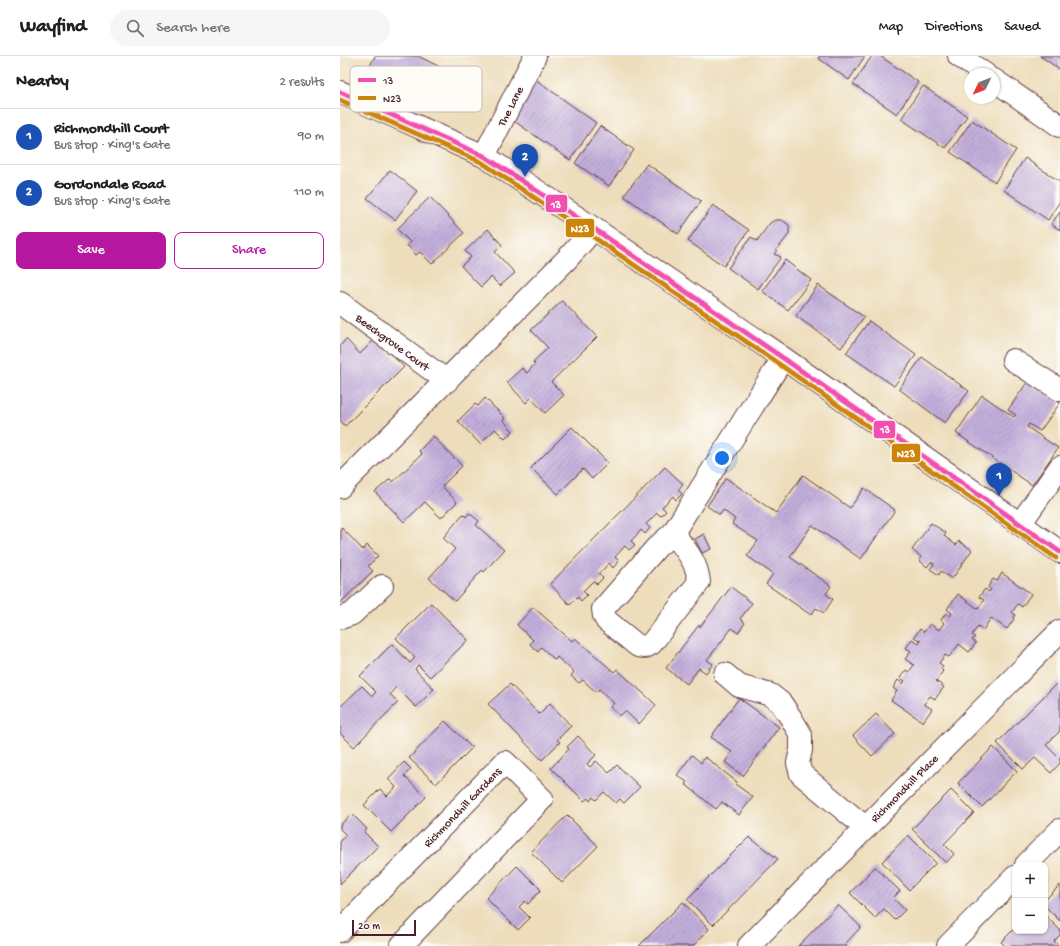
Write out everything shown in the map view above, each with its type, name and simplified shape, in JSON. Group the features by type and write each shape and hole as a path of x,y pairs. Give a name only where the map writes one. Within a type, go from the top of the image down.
{"street":[{"name":"The Lane","path":"484,156 535,56"},
{"path":"959,56 976,68"},
{"path":"1000,84 1060,126"},
{"path":"340,92 350,96"},
{"path":"385,112 484,156 593,228 783,358 1060,552"},
{"path":"340,487 567,259 593,228"},
{"name":"Beechgrove Court","path":"340,303 447,381"},
{"path":"673,533 694,561 698,571 699,582 651,644 645,647 638,646 607,621 604,616 603,609 657,547 673,533 783,358"},
{"path":"1013,360 1060,390"},
{"path":"1020,524 1060,467"},
{"path":"340,618 352,614 382,586"},
{"name":"Richmondhill Place","path":"749,946 1060,631"},
{"path":"725,674 739,686 771,695 781,703 792,718 801,735 801,750 798,763 801,774 866,828"},
{"name":"Richmondhill Gardens","path":"340,931 505,762 542,799 401,946"},
{"path":"1029,862 1060,830"},
{"path":"948,946 1012,880"}],"building":[{"path":"375,56 418,56 438,66 370,66"},
{"path":"820,56 865,56 849,80 818,58"},
{"path":"872,56 880,56 918,82 897,114 853,84"},
{"path":"1040,56 1060,56 1060,70 1049,62"},
{"path":"535,79 596,123 570,160 514,121"},
{"path":"923,86 967,116 945,148 901,119"},
{"path":"972,120 1016,150 995,182 950,152"},
{"path":"600,126 634,150 609,186 575,163"},
{"path":"1025,158 1060,182 1060,201 1048,220 1004,190"},
{"path":"647,164 701,201 678,234 624,196"},
{"path":"390,170 417,191 395,220 367,198"},
{"path":"430,197 464,233 432,264 420,252 416,255 407,245 410,242 397,229"},
{"path":"713,205 749,230 724,266 688,241"},
{"path":"1060,212 1060,230 1051,224"},
{"path":"775,220 782,220 789,225 789,234 774,254 781,257 758,289 728,268 751,237 757,241 770,223"},
{"path":"488,229 502,245 495,252 515,273 500,286 491,277 481,287 461,266 471,257 465,251"},
{"path":"785,260 811,280 788,310 762,291"},
{"path":"818,285 864,317 841,348 796,316"},
{"path":"562,301 597,337 551,382 564,395 545,413 531,398 526,403 507,382 522,368 527,373 535,364 533,362 548,348 531,330"},
{"path":"869,321 916,355 894,386 846,353"},
{"path":"346,339 360,354 375,339 404,367 345,426 340,420 340,346"},
{"path":"922,357 969,391 945,423 899,389"},
{"path":"1028,381 1060,403 1040,431 1029,424 1027,427 1058,448 1032,485 956,433 982,395 1014,417 1016,415 1008,410"},
{"path":"485,398 505,418 503,420 513,431 505,439 495,429 480,444 458,421 475,404 478,406"},
{"path":"572,427 608,463 592,479 583,469 558,494 531,468"},
{"path":"433,436 462,466 442,486 457,502 441,518 425,502 404,522 375,492 390,479 393,482 422,454 419,451"},
{"path":"665,467 683,484 678,490 682,494 676,500 673,496 662,507 666,511 661,516 657,513 646,524 650,528 645,534 641,530 631,541 635,545 629,550 625,546 615,557 619,561 613,568 609,563 599,574 603,578 597,584 593,581 583,591 587,595 581,601 578,597 570,605 550,584"},
{"path":"803,475 850,508 864,488 895,510 861,559 812,525 790,557 831,586 826,594 833,599 824,613 816,608 811,615 766,584 773,574 747,556 758,541 732,524 735,519 723,510 720,515 707,506 726,478 776,513"},
{"path":"469,513 479,521 476,525 504,550 484,572 482,570 455,601 429,578 455,549 443,538 463,514 466,517"},
{"path":"931,523 946,533 944,536 956,545 959,541 972,550 952,579 941,571 939,575 930,569 934,564 931,562 927,567 919,560 921,557 912,550"},
{"path":"341,527 363,550 367,545 378,556 368,566 373,571 340,603"},
{"path":"704,534 711,549 702,553 695,539"},
{"path":"1002,573 1031,594 1022,607 1018,604 1012,612 1015,615 1013,618 1014,619 1007,629 991,618 983,630 978,626 972,635 975,637 972,640 976,643 969,652 959,644 949,657 945,655 939,663 943,666 941,669 943,671 936,681 944,687 935,699 930,696 924,704 932,709 923,722 891,700 897,691 893,688 898,680 903,684 905,681 900,678 906,670 909,672 914,665 905,659 911,651 906,648 912,639 919,644 921,641 914,637 920,629 924,632 930,624 939,630 944,623 941,620 946,613 950,616 952,613 947,609 958,594 978,609 984,600 979,597 985,589 989,592 991,590 988,587 993,579 997,581"},
{"path":"731,587 752,603 740,619 745,623 738,633 732,628 707,660 713,664 706,673 699,668 687,684 666,668"},
{"path":"431,603 468,640 430,677 418,665 415,669 434,689 416,707 396,687 390,694 398,702 354,747 340,733 340,707 362,686 372,696 376,692 360,676 392,644 410,663 415,658 396,638"},
{"path":"533,607 572,641 575,638 614,672 617,669 656,705 639,724 625,711 620,716 610,707 614,703 599,689 596,692 583,680 579,683 571,676 574,672 557,657 555,660 541,647 538,652 530,644 533,640 517,625"},
{"path":"1060,680 1060,731 1046,745 1060,759 1060,763 1051,773 1035,758 1023,769 997,743"},
{"path":"510,684 539,714 550,703 571,726 557,740 560,742 542,760 488,704"},
{"path":"739,698 779,727 743,776 725,762 732,752 711,737"},
{"path":"876,714 895,734 872,756 853,736"},
{"path":"445,721 472,748 436,784 409,758"},
{"path":"578,736 596,755 587,764 590,767 596,761 609,773 617,765 640,787 624,803 620,799 616,803 604,792 596,800 593,797 590,801 588,798 584,801 551,768 569,749 567,747"},
{"path":"993,747 1017,771 982,807 958,783"},
{"path":"692,755 701,763 705,757 737,782 735,784 753,797 739,815 722,802 716,809 685,784 687,782 677,775"},
{"path":"404,762 411,769 404,776 426,797 391,832 364,805 380,789 387,796 396,787 388,779"},
{"path":"951,790 974,813 944,844 954,854 946,863 912,829"},
{"path":"352,814 367,829 364,832 378,846 340,884 340,842 346,835 340,829 340,825"},
{"path":"567,815 598,846 562,883 531,852"},
{"path":"908,835 936,863 909,890 882,862"},
{"path":"749,837 778,859 713,925 687,899"},
{"path":"517,866 541,890 528,904 525,901 519,907 530,918 518,930 486,898"},
{"path":"875,867 900,891 893,898 905,910 895,920 884,909 875,918 850,893"},
{"path":"1060,885 1060,921 1048,909 1048,897"},
{"path":"683,902 709,929 693,946 639,946"},
{"path":"838,905 861,927 845,944 847,946 798,946"},
{"path":"1048,918 1060,930 1060,935 1054,941 1059,946 1005,946 1001,942 1012,931 1012,934 1048,934"}],"transit line":[{"name":"13","path":"340,92 350,96"},
{"name":"N23","path":"340,100 350,104"},
{"name":"N23","path":"367,112 481,162 779,364 1056,558"},
{"name":"13","path":"385,112 484,156 593,228 783,358 1060,552"}],"place":[{"name":"Gordondale Road","path":"525,177"},
{"name":"Richmondhill Court","path":"999,496"}]}
